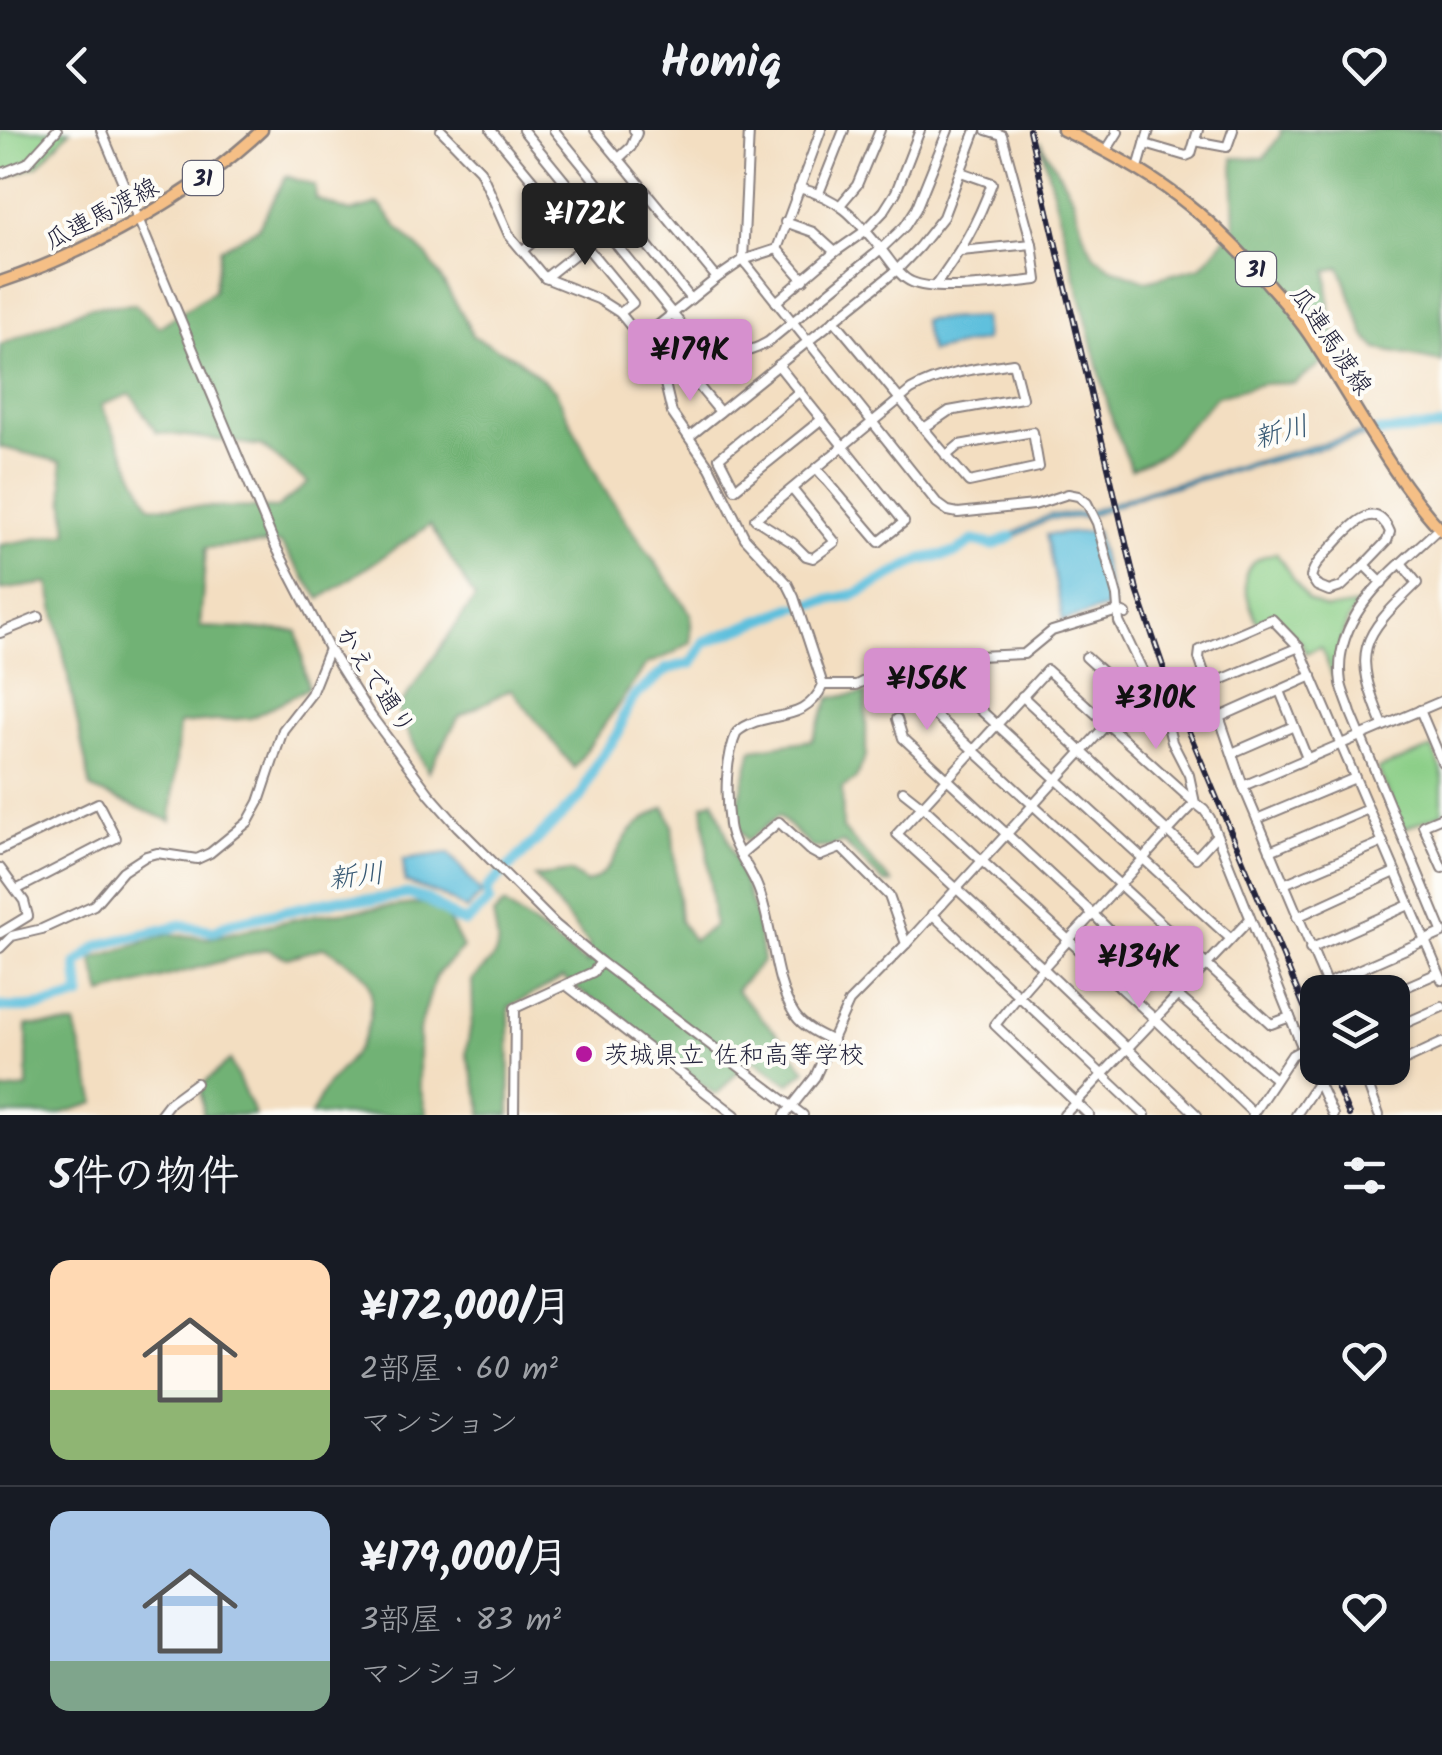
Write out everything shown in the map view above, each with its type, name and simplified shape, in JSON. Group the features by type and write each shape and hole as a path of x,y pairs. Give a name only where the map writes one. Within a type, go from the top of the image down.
{"main road":[{"name":"瓜連馬渡線","path":"0,282 53,262 138,218 209,174 262,130"},
{"name":"瓜連馬渡線","path":"1064,130 1138,168 1222,232 1317,346 1374,440 1440,530"}],"street":[{"path":"0,174 27,163 57,130"},
{"name":"かえで通り","path":"100,130 275,545 329,649 369,713 430,794 556,925 802,1115"},
{"path":"441,130 480,170 509,234 545,278 598,299 620,313 641,340 662,371 672,413 710,468 745,538 787,583 794,597 823,685 817,699 806,708 745,726 734,738 727,797 730,830 759,889 786,998 797,1019 833,1041"},
{"path":"491,130 562,217 523,250"},
{"path":"554,130 691,299"},
{"path":"596,130 717,278"},
{"path":"618,158 631,147 637,133 634,130"},
{"path":"749,130 743,260 937,503 948,511 1034,506 1068,494 1086,502 1098,523 1122,612 1119,622 1190,775 1195,803"},
{"path":"777,248 821,130"},
{"path":"819,193 844,130"},
{"path":"841,204 858,186 880,130"},
{"path":"776,302 866,231 884,211 896,192 920,130"},
{"path":"526,131 694,340 706,349 730,354 756,349 906,226 948,130"},
{"path":"689,437 897,270 919,247 943,217 976,130"},
{"path":"800,188 841,204 897,270 912,282 991,286 1037,280 1032,244 1002,136 986,130"},
{"path":"1106,150 1116,130"},
{"path":"1138,168 1149,130"},
{"path":"1145,144 1186,156 1191,154 1198,130"},
{"path":"1195,140 1228,147 1233,130"},
{"path":"935,286 980,217 992,183 961,172"},
{"path":"785,222 814,232 835,252"},
{"path":"545,278 604,231"},
{"path":"961,251 1032,244"},
{"path":"584,245 633,302 620,313"},
{"path":"641,340 743,260 777,248"},
{"path":"777,248 804,280"},
{"path":"834,320 902,399 946,456 969,482 1039,466 1033,432 959,446 946,456"},
{"path":"662,371 677,360 720,412"},
{"path":"792,489 835,542 813,558 755,519 872,422 930,379 1013,363 1022,398 949,411 924,428"},
{"path":"778,365 904,522 879,542 817,468"},
{"path":"800,392 718,458 736,489 822,419"},
{"path":"1367,516 1379,517 1390,532 1387,541 1364,566 1341,587 1329,591 1317,586 1312,578 1314,566 1357,522 1367,516"},
{"path":"1355,975 1442,932 1341,685 1340,658 1354,616 1440,530"},
{"path":"1383,725 1364,668 1375,626 1417,583 1402,564"},
{"path":"1364,566 1382,584"},
{"path":"823,685 856,685 907,660 1024,654 1052,631 1122,612"},
{"path":"0,633 39,617"},
{"path":"1322,975 1243,786 1199,658 1200,650 1272,619 1299,647 1440,977 1410,987"},
{"path":"1209,685 1299,647"},
{"path":"0,948 12,936 42,929 94,905 123,871 146,856 198,858 248,822 259,802 283,730 311,694 329,649"},
{"path":"785,1115 815,1077 849,1002 1131,698 1086,657"},
{"path":"1197,1115 897,834 1047,670 1210,818 1300,1041"},
{"path":"1220,718 1312,676"},
{"path":"930,685 935,715 1032,806 1271,1024 1290,1017"},
{"path":"1280,690 1308,758"},
{"path":"962,692 1231,939"},
{"path":"1022,696 1196,858 1216,836"},
{"path":"1243,786 1442,701"},
{"path":"1420,710 1438,741 1442,762"},
{"path":"898,719 904,738 1176,996 1275,1078"},
{"path":"1232,752 1294,726"},
{"path":"1257,819 1355,778"},
{"path":"903,792 1156,1020 1253,1114 1275,1078 1300,1050"},
{"path":"0,850 98,802 116,838 16,890"},
{"path":"1089,1115 995,1024 1195,803"},
{"path":"1270,851 1368,809"},
{"path":"1442,817 1424,825 1442,868"},
{"path":"741,854 778,822 820,856 841,848 890,896 906,944"},
{"path":"1284,884 1382,842"},
{"path":"0,868 24,901 28,916 0,933"},
{"path":"1297,917 1395,872"},
{"path":"1310,949 1409,905"},
{"path":"932,914 1144,1115"},
{"path":"1064,1115 1250,919"},
{"path":"514,1115 515,1008 592,972 601,962"},
{"path":"566,985 735,1115"},
{"path":"1410,1021 1442,1008"},
{"path":"1410,1058 1442,1044"},
{"path":"160,1115 170,1102 196,1084"},
{"path":"1296,1115 1316,1085"},
{"path":"1319,1085 1333,1115"},
{"path":"1368,1085 1379,1115"}],"green space":[{"path":"0,130 70,130 38,166 0,179"},
{"path":"1280,130 1442,130 1442,362 1377,349 1365,336 1340,267 1327,271 1338,351 1295,383 1262,384 1217,396 1163,454 1131,469 1112,420 1040,141 1073,197 1094,255 1111,268 1146,281 1201,267 1235,227 1233,158 1264,158"},
{"path":"286,176 315,186 316,199 350,212 379,204 427,256 473,336 518,359 555,390 602,486 691,614 691,642 647,664 574,768 511,689 459,717 428,772 397,710 475,598 430,525 320,599 280,543 206,548 200,627 297,631 308,688 251,718 179,724 171,821 91,789 49,583 0,590 0,545 68,533 61,462 0,447 0,345 89,307 135,304 159,327 214,291 220,249 258,228","holes":["131,394 156,432 262,446 308,483 277,508 150,506 101,405"]},
{"path":"1276,553 1307,599 1326,609 1358,604 1341,641 1339,683 1335,683 1321,647 1305,653 1302,643 1273,616 1257,622 1246,589 1247,570 1262,557"},
{"path":"866,693 866,756 855,780 842,788 843,829 892,883 884,883 843,842 812,848 779,816 747,841 734,820 752,749 812,740 830,698"},
{"path":"1432,748 1442,771 1442,813 1403,829 1378,769"},
{"path":"714,800 756,916 763,961 736,990 806,1070 789,1084 751,1058 716,1095 563,978 509,1007 510,1115 482,1115 466,1053 473,1011 472,980 496,952 493,915 504,904 587,964 589,945 535,877 570,872 587,883 595,879 607,869 635,827 665,807 672,824 680,921 693,940 714,926 703,805"},
{"path":"424,903 447,917 463,948 436,975 419,1031 419,1083 427,1115 311,1115 328,1084 359,1047 371,1005 370,986 364,975 325,947 287,958 267,949 102,994 92,959 169,934 208,938 315,915"},
{"path":"27,1025 75,1025 96,1103 56,1115 0,1115 0,1091 27,1088"},
{"path":"230,1060 255,1115 203,1115 201,1086"}],"water":[{"path":"983,317 985,340 930,352 922,320"},
{"path":"1385,429 1385,433 1150,493 1086,517 1049,519 998,546 997,542 1049,515 1085,513 1149,490"},
{"path":"1096,531 1113,606 1063,621 1046,535"},
{"path":"449,853 482,894 466,910 445,897 405,882 403,859"}],"waterway":[{"name":"新川","path":"1371,433 1442,427"},
{"name":"新川","path":"802,606 856,594 922,559 955,553 973,541 993,545 1011,537"},
{"name":"新川","path":"0,1007 40,1006 80,996 77,964 97,947 181,925 214,931 230,923 341,899 372,900 408,894 428,900 466,922 489,901 487,889 582,795 595,766 619,732 634,697 667,669 692,663 705,642 793,608"}],"railway":[{"path":"1029,130 1137,590 1169,684 1300,997"},
{"path":"1336,1085 1349,1115"}],"place":[{"name":"茨城県立 佐和高等学校","path":"584,1054"}]}
